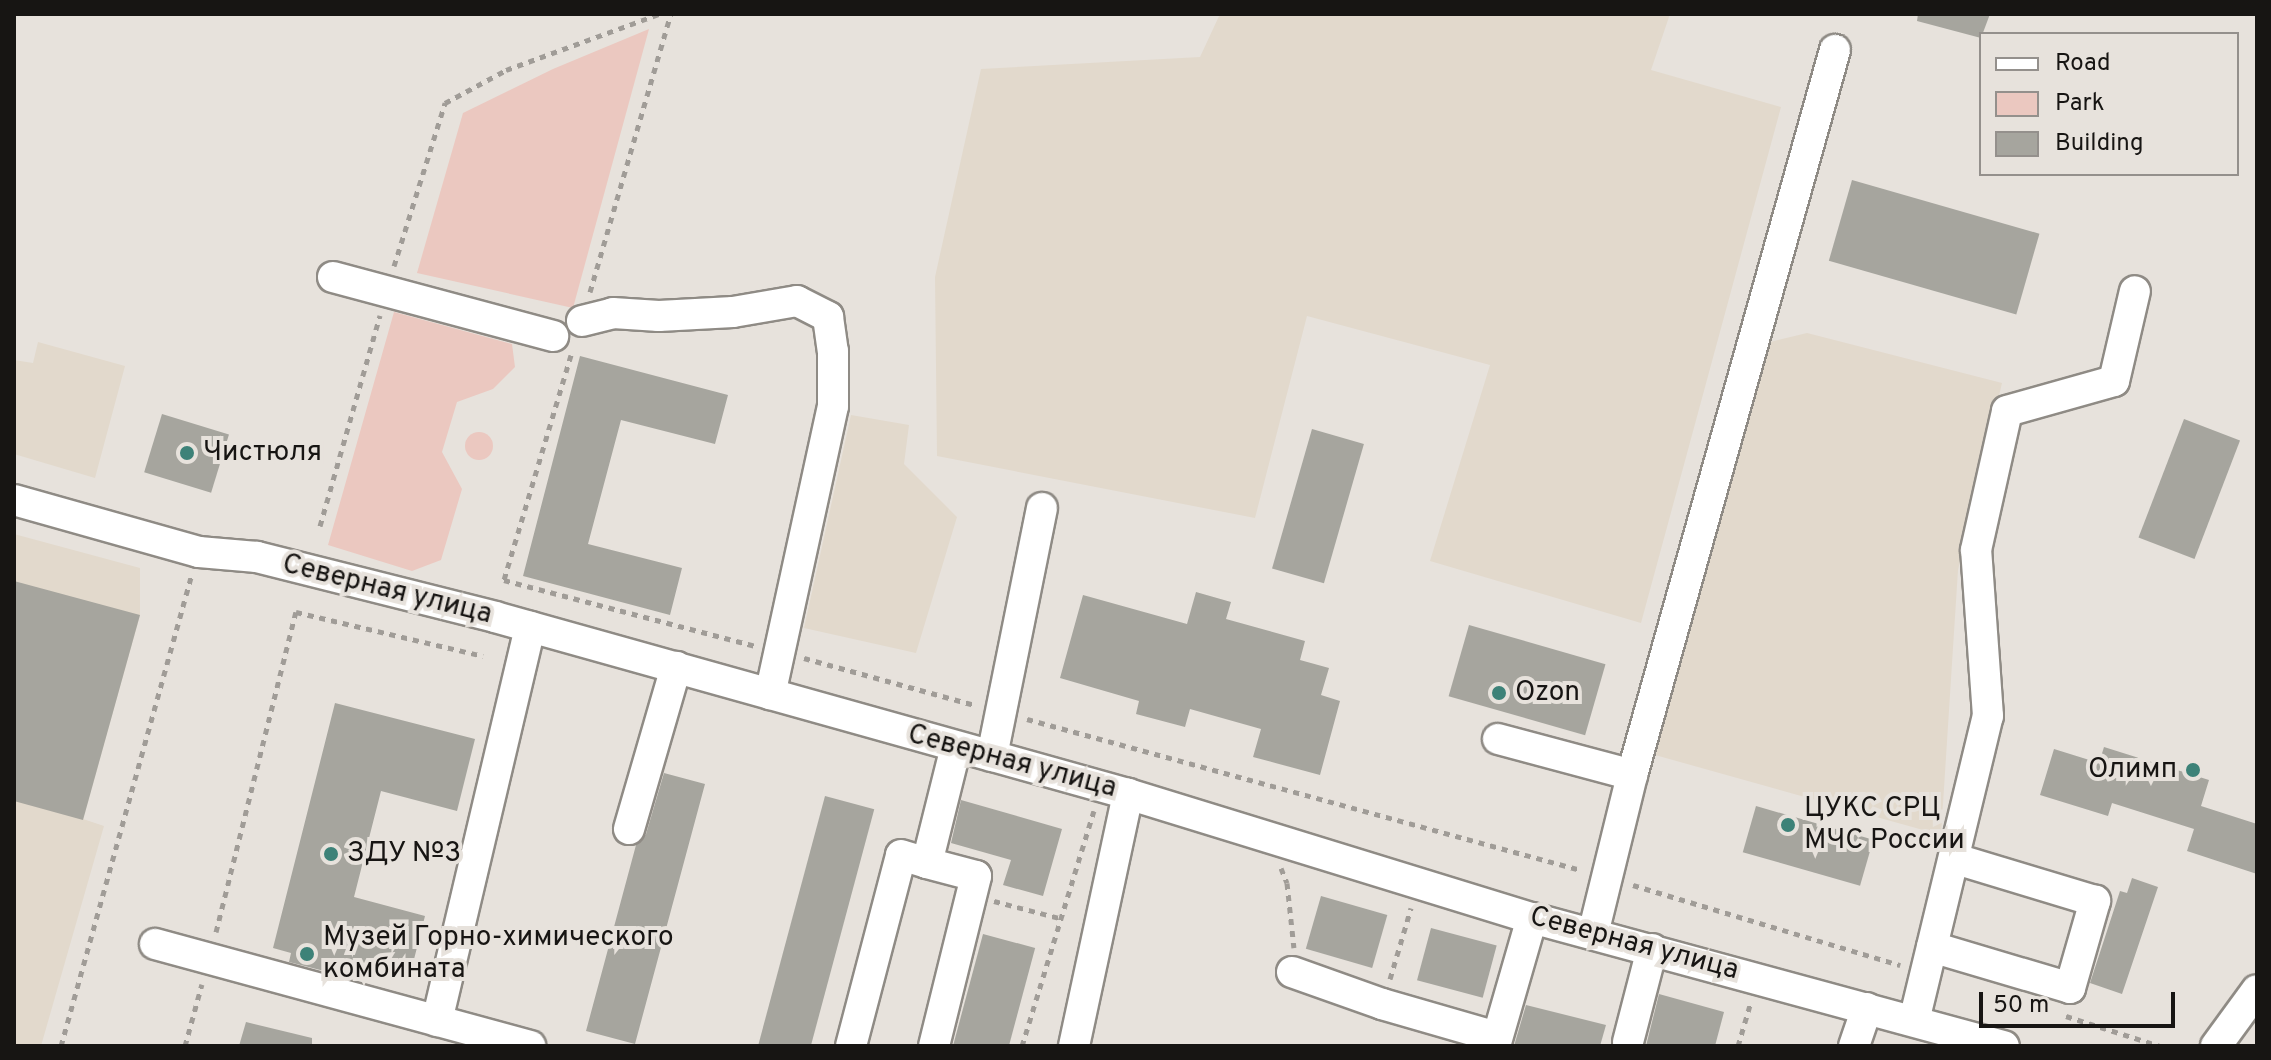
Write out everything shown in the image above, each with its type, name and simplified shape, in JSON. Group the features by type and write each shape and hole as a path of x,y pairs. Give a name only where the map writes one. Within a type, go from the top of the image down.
{"street":[{"path":"1593,934 1632,775 1835,50"},
{"path":"333,277 553,336"},
{"path":"1914,1021 1956,859 1988,716 1976,550 2007,411 2114,381 2135,291"},
{"path":"582,321 613,313 659,316 733,312 797,301 828,317 833,351 833,406 770,694"},
{"name":"Северная улица","path":"14,500 199,552 257,557 676,667 992,756 1124,806 2003,1046"},
{"path":"992,756 1042,508"},
{"path":"437,1021 530,627"},
{"path":"629,829 676,667"},
{"path":"1498,739 1632,775"},
{"path":"927,863 956,747"},
{"path":"1074,1046 1124,806"},
{"path":"851,1046 901,855 976,876 934,1046"},
{"path":"1932,947 2070,988 2095,901 1956,859"},
{"path":"1292,972 1495,1042 1532,918"},
{"path":"155,944 530,1046"},
{"path":"1628,1042 1652,949"},
{"path":"2216,1046 2257,990"},
{"path":"1854,1046 1867,1008"}],"path":[{"path":"320,526 386,292 445,103 506,70 659,14"},
{"path":"504,580 671,14"},
{"path":"61,1046 199,552"},
{"path":"185,1046 210,959 296,612 483,656"},
{"path":"1015,716 1079,733"},
{"path":"1022,1046 1063,919 1093,810 1124,806"},
{"path":"1292,972 1295,940 1287,883 1279,864 1294,868"},
{"path":"984,899 1063,919"},
{"path":"1382,1004 1413,903"},
{"path":"1736,999 1766,1008"},
{"path":"1738,1046 1750,1004"}],"shaded area":[{"path":"1220,14 1670,14 1651,70 1781,107 1641,623 1430,561 1490,365 1307,316 1255,518 937,456 935,277 981,69 1200,57"},
{"path":"1807,333 2002,383 1958,570 1941,835 1655,755 1766,343"},
{"path":"38,342 125,366 95,478 14,454 14,360 33,363"},
{"path":"851,415 909,425 904,464 957,517 916,653 804,628"},
{"path":"14,534 140,568 140,615 83,819 104,826 41,1046 14,1046"}],"green space":[{"path":"649,29 573,308 417,273 463,113 553,69"},
{"path":"394,312 512,344 515,367 493,389 457,402 442,452 462,489 441,560 412,571 328,545"},
{"path":"479,432 489,436 493,446 489,456 479,460 469,456 465,446 469,436"}],"building":[{"path":"1918,14 1990,14 1979,37 1917,21"},
{"path":"1852,180 2039,234 2016,314 1829,261"},
{"path":"580,356 728,395 715,444 621,420 588,544 682,568 670,615 523,576"},
{"name":"Чистюля","path":"162,414 229,434 211,493 144,472"},
{"path":"2184,419 2240,441 2195,559 2138,538"},
{"path":"1312,429 1364,444 1324,583 1272,568"},
{"path":"14,581 140,615 83,820 14,801"},
{"path":"1196,592 1231,602 1226,619 1305,641 1300,660 1329,668 1321,695 1340,701 1320,775 1253,757 1261,729 1190,709 1185,727 1136,714 1139,701 1060,678 1083,595 1187,624"},
{"path":"1469,625 1605,664 1585,735 1449,696"},
{"name":"ЗДУ №3","path":"335,703 475,739 457,811 381,791 354,897 425,916 409,979 339,962 336,974 289,962 291,953 273,948"},
{"path":"2104,747 2209,780 2201,806 2257,824 2257,874 2187,851 2194,829 2112,803 2108,816 2040,795 2054,749 2099,763"},
{"path":"664,773 705,784 635,1044 586,1031 636,845 646,834"},
{"path":"825,796 874,809 811,1046 758,1046"},
{"path":"961,800 1062,829 1043,896 1003,885 1011,860 951,843"},
{"path":"1756,806 1873,840 1860,886 1743,852"},
{"path":"2132,878 2158,887 2122,994 2090,983 2120,891 2127,893"},
{"path":"1321,896 1387,915 1372,968 1306,949"},
{"path":"1431,928 1497,946 1483,998 1417,980"},
{"path":"983,934 1035,948 1009,1046 953,1046"},
{"path":"1659,994 1724,1012 1715,1046 1646,1046"},
{"path":"1526,1005 1606,1025 1600,1046 1514,1046"},
{"path":"246,1022 312,1038 312,1046 239,1046"}],"place":[{"name":"Чистюля","path":"187,453"},
{"name":"Ozon","path":"1499,693"},
{"name":"Олимп","path":"2193,770"},
{"name":"ЦУКС СРЦ МЧС России","path":"1788,825"},
{"name":"ЗДУ №3","path":"331,854"},
{"name":"Музей Горно-химического комбината","path":"307,954"}]}
